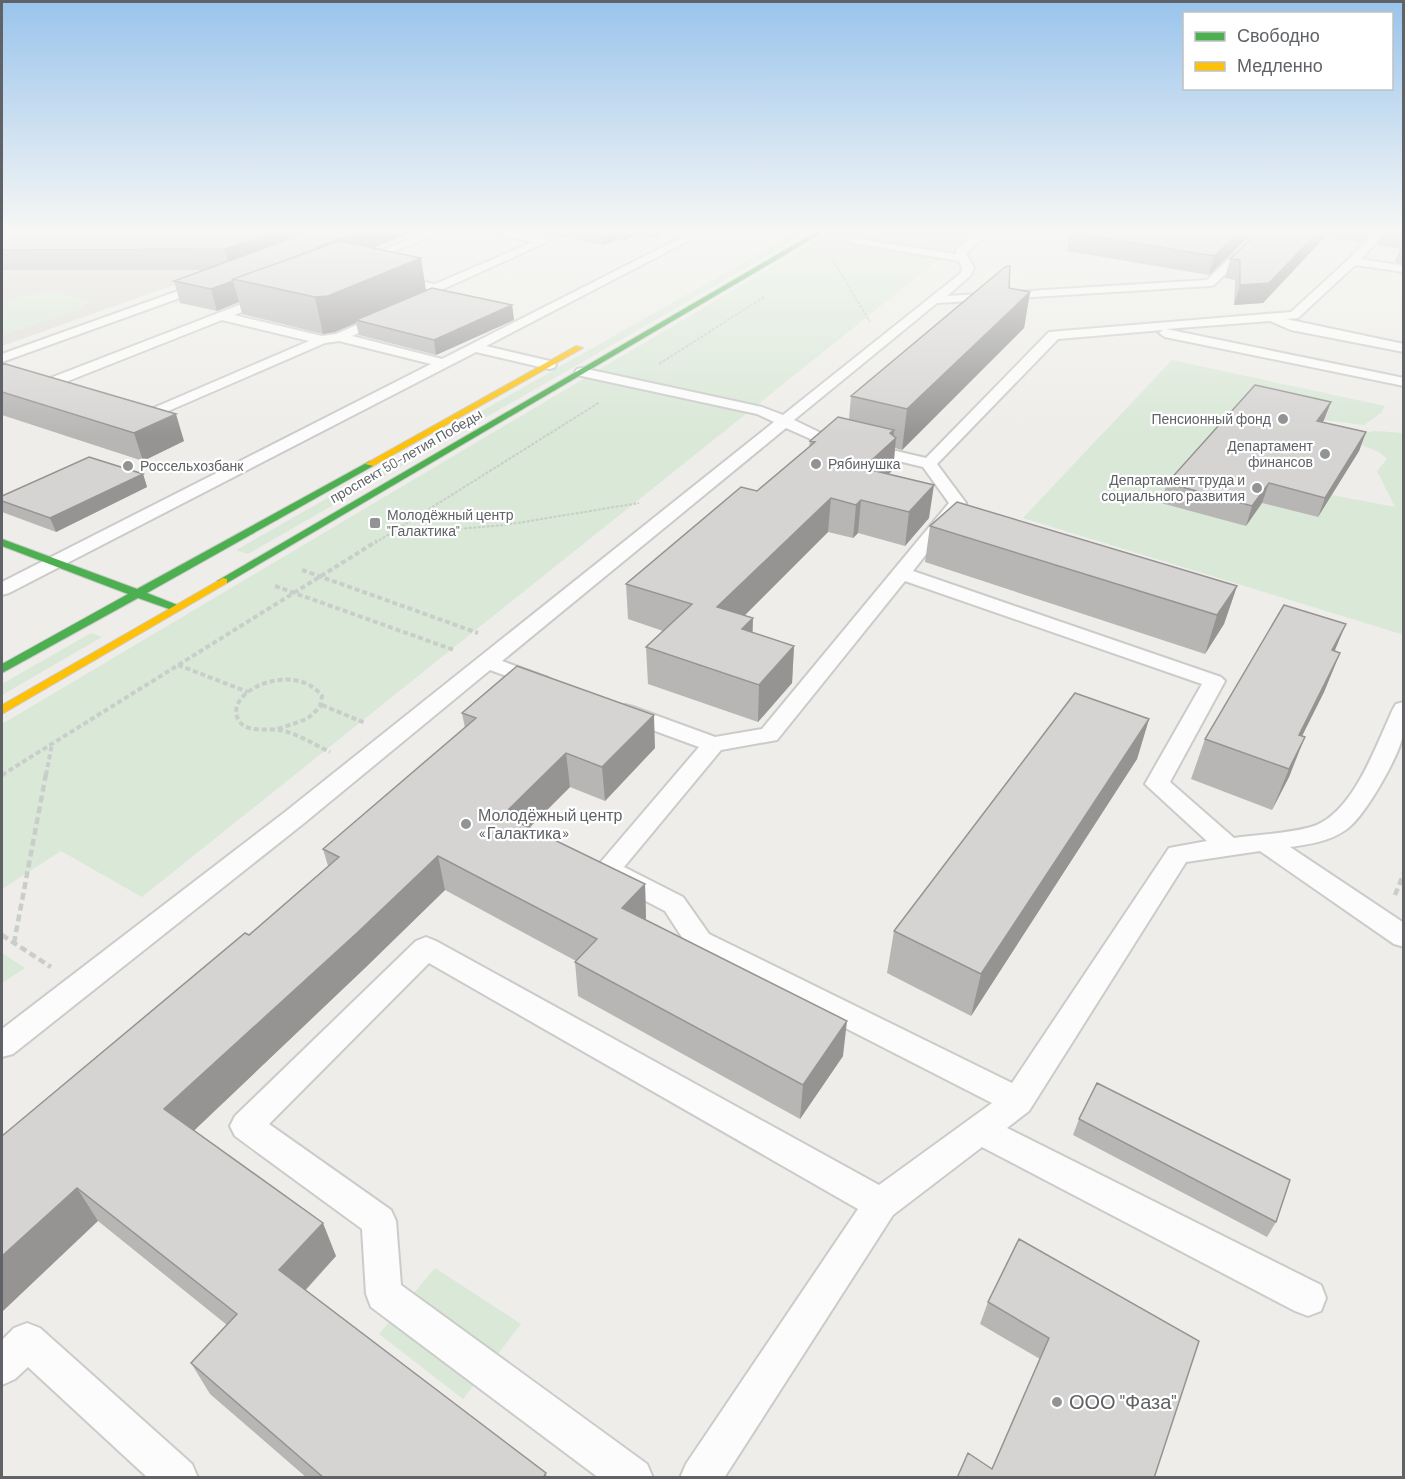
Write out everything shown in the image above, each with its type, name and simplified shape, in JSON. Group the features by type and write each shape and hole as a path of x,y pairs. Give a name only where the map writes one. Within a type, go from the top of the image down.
{"main road":[{"name":"проспект 50-летия Победы","path":"2,710 708,298"},
{"name":"проспект 50-летия Победы","path":"2,669 590,342"},
{"path":"2,542 176,608"}],"lane":[{"path":"2,358 169,298"},
{"path":"237,298 256,302"},
{"path":"266,298 50,383 152,414 322,340 339,337 429,298"},
{"path":"2,589 569,298"},
{"path":"2,1045 359,766 936,298"},
{"path":"933,300 965,298"},
{"path":"929,464 1054,334 1294,315 1313,298"},
{"path":"509,312 531,317"},
{"path":"220,316 322,340"},
{"path":"1269,317 1292,326 1404,348"},
{"path":"1267,354 1292,326"},
{"path":"1140,328 1404,382"},
{"path":"339,337 442,363"},
{"path":"472,347 549,365"},
{"path":"582,372 762,411 818,437 929,464 958,502 770,735 714,744 606,705"},
{"path":"901,573 1214,681 1156,783 1229,847"},
{"path":"486,662 562,689"},
{"path":"700,1478 880,1204 1018,1101 1178,854 1316,835 1335,827 1351,812 1374,772 1404,709"},
{"path":"714,744 607,870 674,904 699,941 1018,1101"},
{"path":"1264,842 1404,937"},
{"path":"633,1478 384,1294 378,1221 246,1126 426,948 880,1204"},
{"path":"980,1130 1308,1298"},
{"path":"2,1366 27,1341 178,1478"}],"path":[{"path":"2,775 763,298"},
{"path":"387,535 505,525 694,494"},
{"path":"264,557 508,644"},
{"path":"178,665 248,692"},
{"path":"302,680 313,683 321,689 324,697 322,705 306,720 278,729 258,729 242,724 235,709 239,700 248,692 274,681 302,680"},
{"path":"322,705 395,736"},
{"path":"278,729 359,766"},
{"path":"14,943 52,744"},
{"path":"1395,897 1404,873"},
{"path":"2,935 78,985"}],"shaded area":[{"path":"2,298 137,298 2,346"}],"green space":[{"path":"15,298 78,298 89,302 82,308 2,336 2,302"},
{"path":"681,298 694,298 248,554 236,550"},
{"path":"720,298 891,298 142,897 61,851 2,889 2,724"},
{"path":"1172,360 1385,406 1381,413 1364,425 1324,420 1250,403 1245,526 1262,503 1318,517 1332,495 1395,507 1377,471 1387,459 1379,452 1351,441 1369,432 1403,433 1403,630 1401,634 1023,518"},
{"path":"91,633 102,637 2,695 2,684"},
{"path":"2,953 25,968 2,983"},
{"path":"435,1268 521,1324 463,1399 379,1334"}],"building":[{"path":"408,298 479,298 512,305 434,340 356,320"},
{"path":"968,298 1024,298 907,409 851,396"},
{"path":"2,363 176,414 134,433 2,392"},
{"path":"1255,385 1331,402 1317,421 1366,432 1325,498 1269,483 1252,506 1167,483"},
{"path":"838,417 894,430 890,433 896,438 863,468 934,485 909,512 861,500 856,505 831,498 717,607 753,618 742,629 794,646 759,685 646,647 692,604 626,584 741,487 757,491 815,442 810,441"},
{"path":"89,457 143,474 50,518 2,501 2,496"},
{"path":"957,502 1237,586 1217,615 930,526"},
{"path":"1284,605 1346,624 1332,650 1340,653 1299,735 1305,737 1289,769 1205,739"},
{"path":"517,666 654,715 602,767 566,753 503,815 645,884 622,908 847,1021 803,1085 575,962 597,939 438,856 164,1109 323,1223 279,1270 546,1473 543,1478 324,1478 191,1363 237,1314 77,1188 2,1256 2,1136 245,933 249,935 339,857 323,849 476,718 462,713"},
{"path":"1075,693 1149,719 981,974 894,931"},
{"path":"1097,1083 1290,1180 1276,1222 1079,1119"},
{"path":"1019,1239 1199,1341 1154,1478 957,1478 968,1453 992,1469 1049,1338 988,1302"}],"traffic: fast":[{"path":"223,581 708,298"},
{"path":"2,669 370,464"},
{"path":"2,542 176,608"}],"traffic: slow":[{"path":"370,464 579,348"},
{"path":"2,710 223,581"}],"place":[{"name":"Пенсионный фонд","path":"1283,419"},
{"name":"Департамент финансов","path":"1325,454"},
{"name":"Рябинушка","path":"816,464"},
{"name":"Россельхозбанк","path":"128,466"},
{"name":"Департамент труда и социального развития","path":"1257,488"},
{"name":"Молодёжный центр \"Галактика\"","path":"375,523"},
{"name":"Молодёжный центр «Галактика»","path":"466,824"},
{"name":"ООО \"Фаза\"","path":"1057,1402"}]}
